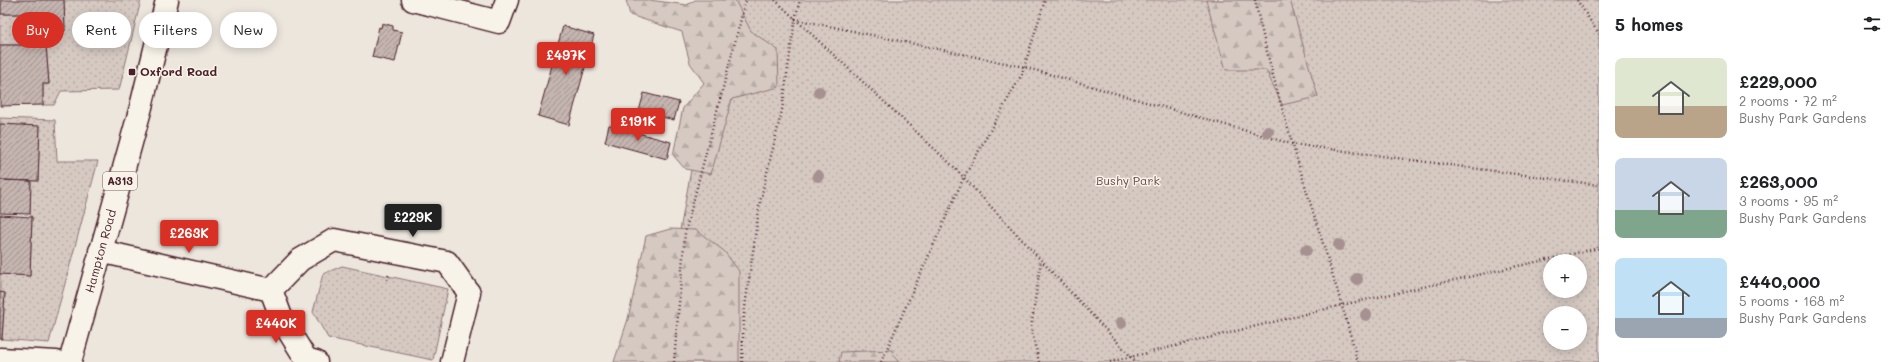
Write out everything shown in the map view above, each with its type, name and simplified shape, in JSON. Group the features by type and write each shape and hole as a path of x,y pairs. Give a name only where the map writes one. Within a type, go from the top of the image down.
{"street":[{"name":"Hampton Road","path":"70,362 141,107 167,0"},
{"path":"413,0 499,22 507,0"},
{"path":"271,290 300,260 334,240 447,262 468,293 452,362"},
{"path":"100,251 271,290"},
{"path":"271,290 283,322 291,335 306,359 316,362"},
{"path":"0,359 56,362"}],"path":[{"path":"674,362 685,233 746,0"},
{"path":"775,0 964,177 1136,362"},
{"path":"742,362 744,314 760,202 782,110 795,19 800,0"},
{"path":"881,362 964,177 1022,74 1045,0"},
{"path":"1255,0 1264,41 1292,144 1342,304 1358,362"},
{"path":"1577,0 1599,34"},
{"path":"795,19 1024,67 1292,144 1599,185"},
{"path":"1110,362 1342,304 1599,248"},
{"path":"1039,362 1030,328 1041,260"}],"green space":[{"path":"0,0 1,14 12,14 12,45 0,45"},
{"path":"64,0 141,0 131,41 131,12 72,12 72,48 129,48 119,90 61,91 54,105 43,105 43,84 49,84 46,48 64,48"},
{"path":"626,0 649,0 687,5 695,0 735,0 751,31 778,50 779,87 732,99 711,174 685,169 673,155 683,108 704,83 690,63 682,32 630,15"},
{"name":"Bushy Park","path":"722,0 1599,0 1599,362 656,362"},
{"path":"1206,0 1290,0 1318,97 1282,105 1266,70 1226,70"},
{"path":"0,118 55,120 57,161 98,161 49,343 2,339 5,293 0,292 0,274 30,276 32,217 30,214 31,181 38,180 40,127 0,124"},
{"path":"670,229 696,230 724,251 739,271 739,362 614,362 628,319 646,236"},
{"path":"342,266 448,289 433,360 328,338 313,312 323,274"},
{"path":"892,350 898,362 839,362 841,352"}],"building":[{"path":"1,0 64,0 65,31 64,12 12,12 12,14 1,14"},
{"path":"382,23 393,26 393,30 402,32 395,62 372,57 379,27 381,28"},
{"path":"563,26 594,35 569,125 538,116"},
{"path":"0,45 12,45 12,48 46,48 49,84 43,84 43,105 0,106"},
{"path":"644,93 679,102 674,120 639,111"},
{"path":"0,124 40,126 38,181 0,180"},
{"path":"609,125 671,142 667,159 605,142"},
{"path":"0,180 31,181 30,214 0,213"},
{"path":"0,215 32,217 30,276 0,274"},
{"path":"0,292 5,293 2,339 0,339"}],"place":[{"name":"Oxford Road","path":"132,72"}]}
